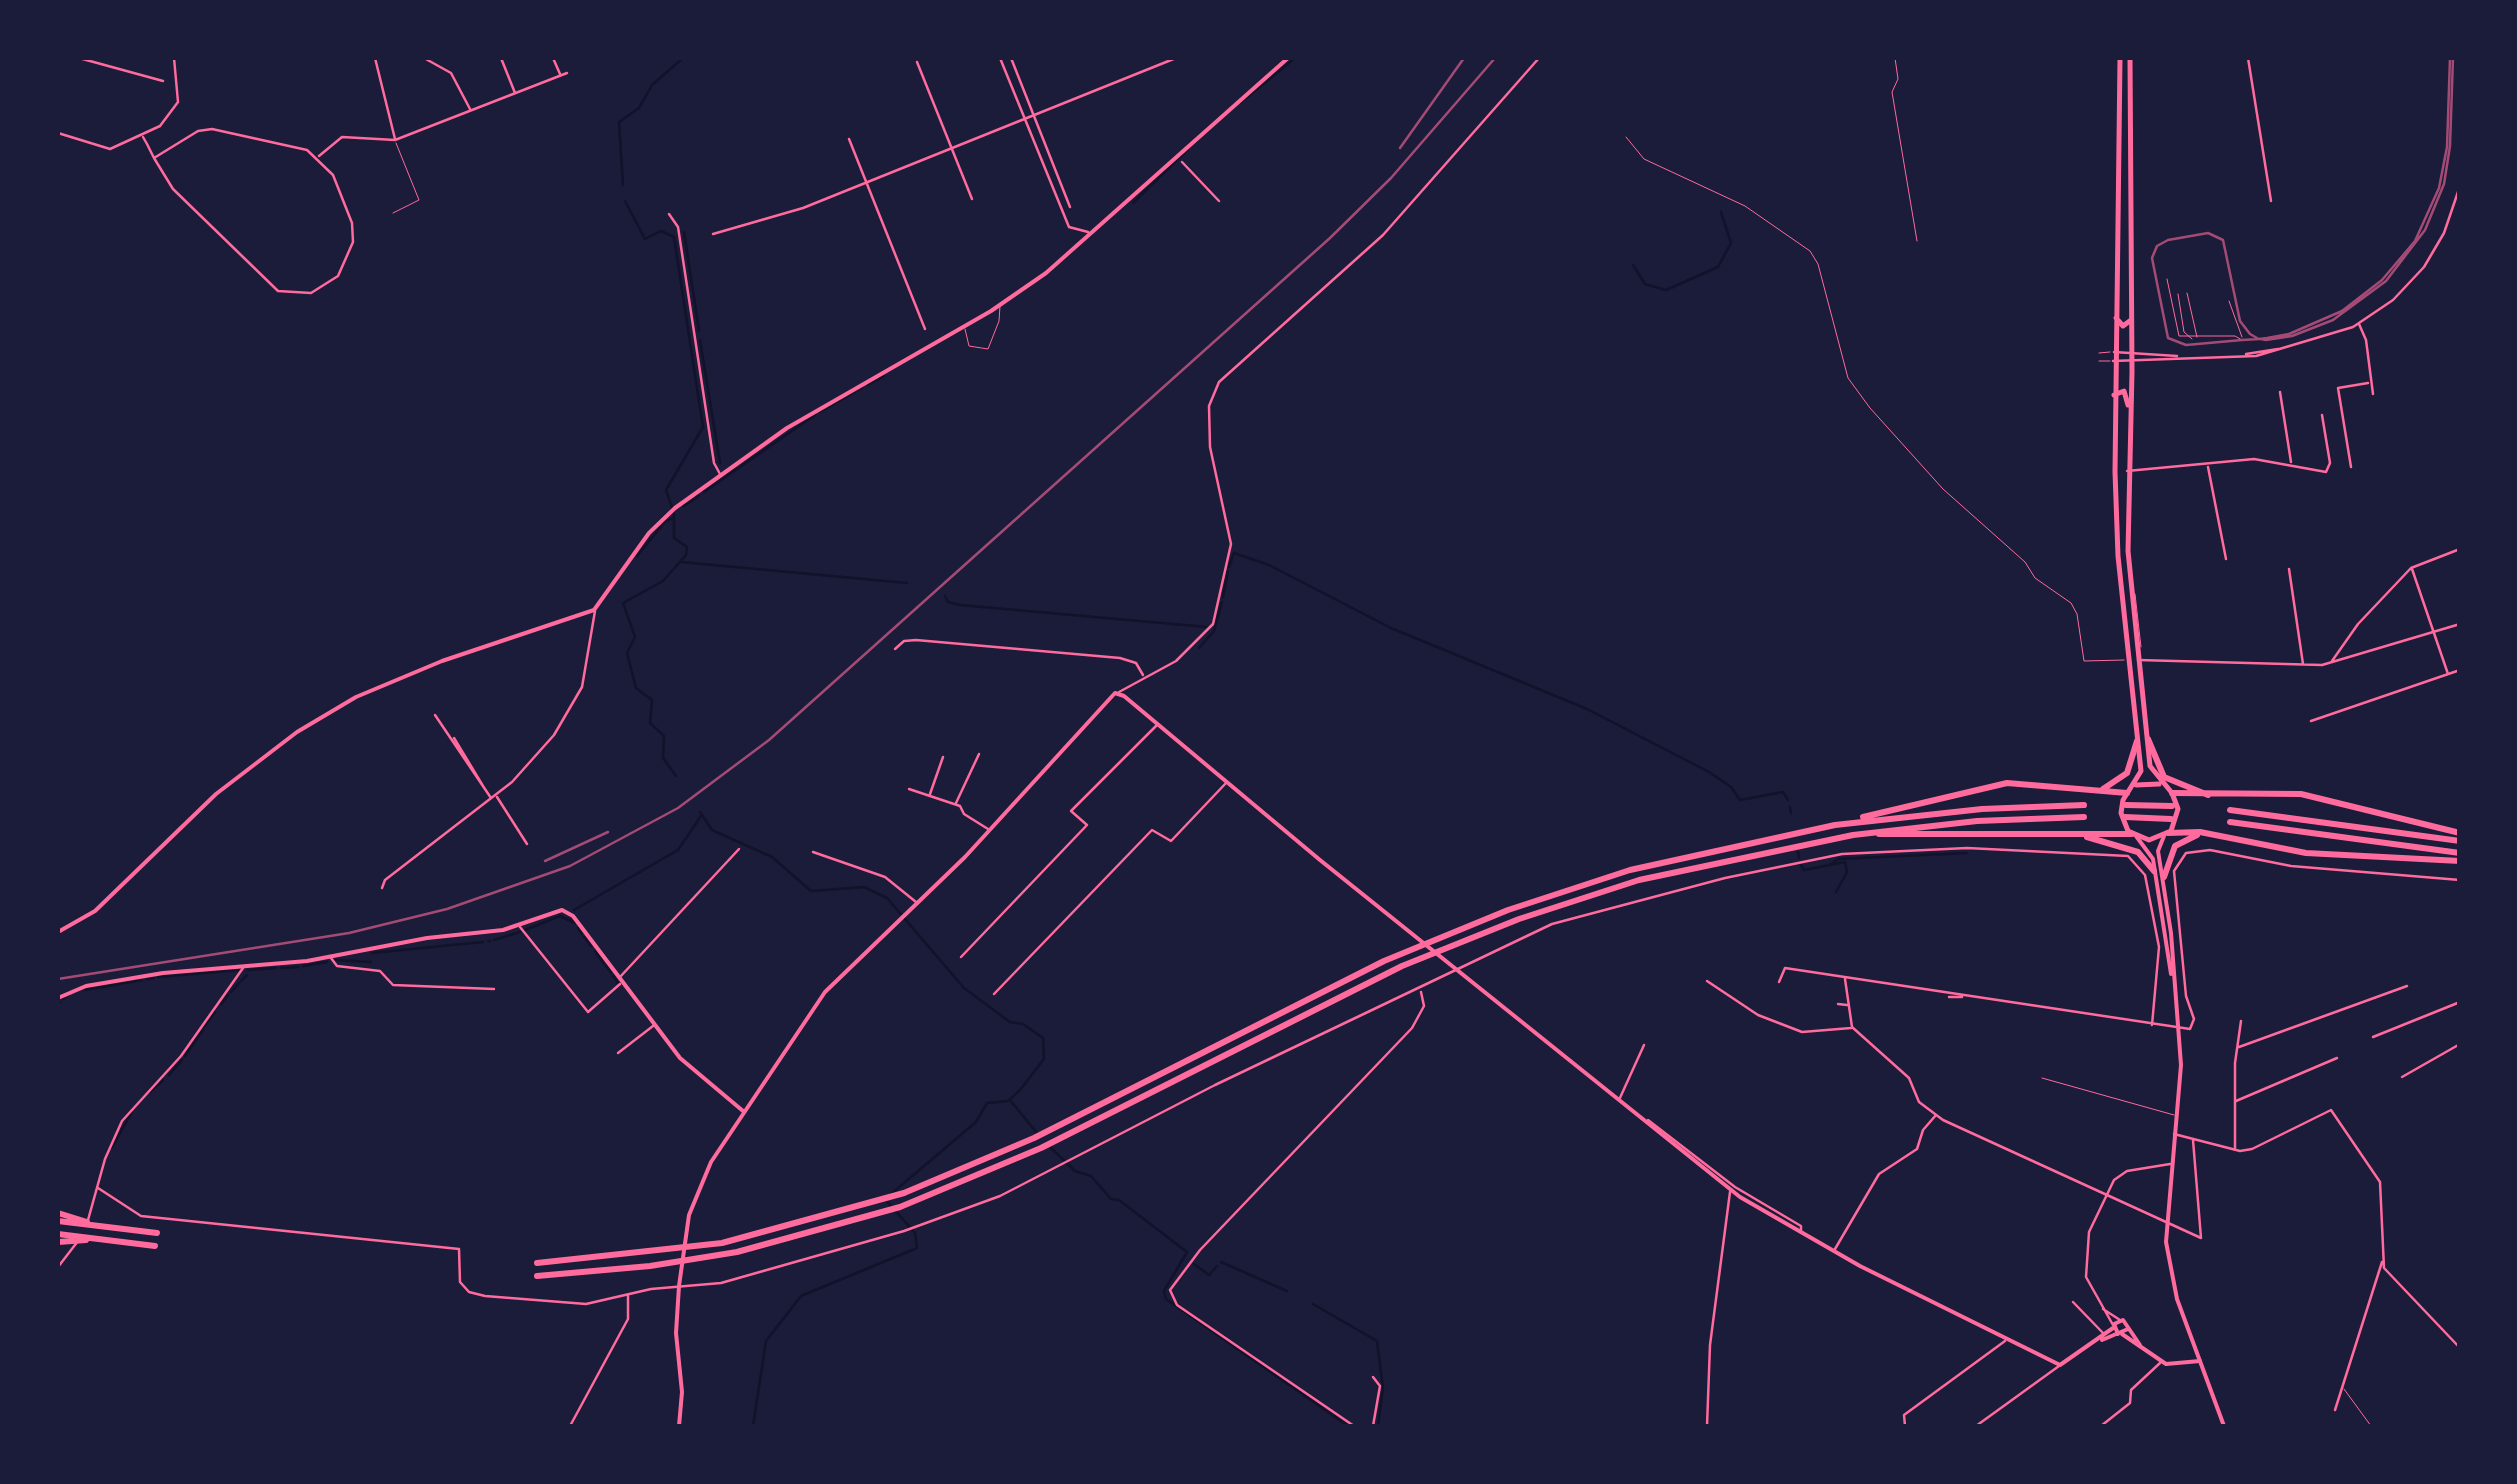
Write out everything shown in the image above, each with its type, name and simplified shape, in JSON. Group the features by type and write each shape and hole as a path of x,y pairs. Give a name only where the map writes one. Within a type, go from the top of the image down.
{"highway":[{"path":"2148,738 2164,777 2209,796"},
{"path":"2090,790 2112,785 2128,773 2137,741"},
{"path":"537,1263 678,1250 789,1228 904,1193 1003,1153 1347,979 1461,928 1630,870 1999,784 2044,783 2090,790 2129,790"},
{"path":"2170,790 2209,796 2301,794 2460,833"},
{"path":"1835,825 1968,810 2084,805"},
{"path":"2126,805 2172,806"},
{"path":"2230,810 2460,841"},
{"path":"537,1276 676,1263 767,1246 871,1217 995,1170 1376,978 1506,923 1693,866 1853,834 1977,821 2084,817"},
{"path":"2126,818 2171,820"},
{"path":"2230,822 2460,853"},
{"path":"1853,834 2134,835"},
{"path":"2166,835 2210,834 2306,853 2460,861"},
{"path":"2164,877 2167,859 2178,843 2210,834"},
{"path":"2076,836 2132,849 2154,872"},
{"path":"58,1213 103,1226"},
{"path":"58,1222 157,1232"},
{"path":"58,1234 155,1246"},
{"path":"58,1242 102,1239"}],"main road":[{"path":"2120,58 2113,396 2118,556 2141,771 2129,790 2121,818 2134,835 2152,840 2166,835 2178,814 2170,790 2151,770 2129,567 2130,58"},
{"path":"2115,315 2123,326 2132,318"},
{"path":"2113,396 2119,390 2126,393 2130,428"},
{"path":"2129,790 2149,782 2170,790"}],"street":[{"path":"79,58 163,81"},
{"path":"58,133 102,149 119,148 159,127 178,102 174,58"},
{"path":"376,58 395,140"},
{"path":"424,58 452,72 470,110"},
{"path":"501,58 515,93"},
{"path":"553,58 560,76"},
{"path":"1000,58 1069,228 1090,232"},
{"path":"1011,58 1070,207"},
{"path":"713,234 798,210 1176,58"},
{"path":"382,888 385,880 492,799 543,749 580,691 594,610 667,515 786,428 1000,305 1092,234 1216,117 1288,58"},
{"path":"678,1426 682,1392 676,1333 696,1193 743,1112 825,992 989,830 1101,704 1176,661 1208,633 1231,544 1210,447 1209,406 1219,382 1383,235 1539,58"},
{"path":"2248,58 2271,201"},
{"path":"918,62 972,199"},
{"path":"318,157 342,136 395,140 567,74"},
{"path":"143,136 154,158 186,202 270,285 288,294 318,292 338,276 354,236 333,176 318,157 290,144 212,129 198,131 154,158"},
{"path":"849,139 926,329"},
{"path":"1182,162 1218,201"},
{"path":"2114,361 2244,355 2284,349 2358,324 2393,300 2424,267 2444,232 2460,186"},
{"path":"669,214 677,225 714,464 721,475"},
{"path":"2358,324 2365,337 2374,394"},
{"path":"2114,352 2182,357"},
{"path":"2350,467 2338,388 2368,383"},
{"path":"2280,392 2291,464"},
{"path":"2127,471 2254,459 2324,472 2330,468 2322,415"},
{"path":"2208,465 2226,558"},
{"path":"2330,662 2358,624 2411,568 2428,557 2460,548"},
{"path":"2289,568 2303,665"},
{"path":"2411,568 2448,674"},
{"path":"58,932 96,911 229,783 327,714 442,661 594,610"},
{"path":"2138,660 2303,665 2330,662 2460,624"},
{"path":"895,649 904,641 916,640 1120,658 1136,663 1144,676"},
{"path":"2311,721 2460,670"},
{"path":"1119,693 1731,1191 1834,1250 2060,1365"},
{"path":"434,714 492,799"},
{"path":"961,957 1086,825 1071,811 1158,724"},
{"path":"454,738 484,787"},
{"path":"955,804 979,754"},
{"path":"929,795 944,757"},
{"path":"994,994 1152,830 1171,841 1227,782"},
{"path":"910,788 955,804 989,830"},
{"path":"496,795 527,844"},
{"path":"2134,835 2150,852 2173,982"},
{"path":"2166,835 2158,849 2178,1029 2177,1116 2166,1233 2174,1290 2224,1426"},
{"path":"519,926 588,1012 739,849"},
{"path":"98,1188 140,1216 459,1250 460,1282 477,1295 575,1305 680,1286 721,1283 914,1227 1000,1196 1065,1166 1214,1086 1420,991 1552,924 1644,898 1830,855 1934,849 2128,856 2145,875 2159,947 2152,1025"},
{"path":"1778,982 1785,968 2178,1029 2194,1024 2184,977 2174,870 2186,853 2210,850 2292,866 2460,880"},
{"path":"813,852 886,878 917,903"},
{"path":"1743,875 1744,883"},
{"path":"1644,898 1646,906"},
{"path":"58,998 100,983 330,956 519,926 566,910 680,1058 743,1112"},
{"path":"330,956 337,966 380,971 393,985 494,989"},
{"path":"58,1266 74,1248 92,1210 108,1149 126,1114 181,1056 243,966"},
{"path":"1845,977 1852,1027 1909,1078 1919,1102 2105,1197 2202,1238 2194,1140"},
{"path":"1707,981 1758,1015 1802,1032 1852,1027"},
{"path":"2240,1047 2407,986"},
{"path":"1354,1426 1181,1308 1170,1290 1200,1250 1412,1028 1424,1006 1420,991"},
{"path":"1949,997 1967,996"},
{"path":"2373,1037 2460,1002"},
{"path":"1838,1004 1849,1006"},
{"path":"2235,1149 2241,1021"},
{"path":"618,1053 654,1025"},
{"path":"1856,1032 1862,1029"},
{"path":"2402,1077 2460,1044"},
{"path":"1618,1102 1644,1045"},
{"path":"2235,1102 2337,1058"},
{"path":"2174,1134 2235,1149 2268,1144 2331,1110 2380,1182 2382,1261 2335,1410"},
{"path":"1834,1250 1879,1174 1917,1148 1923,1130 1937,1114"},
{"path":"1645,1123 1649,1119 1735,1186 1801,1226 1800,1232"},
{"path":"2170,1164 2127,1171 2114,1180 2089,1232 2084,1259 2088,1282 2120,1334 2161,1362 2181,1366 2200,1360"},
{"path":"1706,1426 1710,1346 1731,1191"},
{"path":"2382,1261 2388,1274 2460,1348"},
{"path":"570,1426 628,1318 628,1294"},
{"path":"2072,1302 2105,1337"},
{"path":"2101,1308 2120,1320 2143,1348"},
{"path":"2105,1337 2120,1320"},
{"path":"1976,1426 2060,1365 2105,1337 2128,1329"},
{"path":"1905,1426 1904,1415 2008,1338"},
{"path":"2101,1426 2130,1403 2130,1390 2161,1362"},
{"path":"1373,1376 1380,1386 1373,1426"}],"lane":[{"path":"1895,58 1898,79 1892,95 1917,241"},
{"path":"1626,137 1644,158 1745,206 1810,251 1818,264 1848,378 1870,408 1944,489 2025,562 2051,593 2074,606 2084,661 2128,660"},
{"path":"394,213 420,200 395,140"},
{"path":"2167,279 2176,333 2183,339 2236,336 2242,340"},
{"path":"2187,293 2194,332 2204,338"},
{"path":"2178,294 2185,333 2196,339"},
{"path":"2229,301 2244,355"},
{"path":"964,326 970,346 988,349 1000,321 1000,305"},
{"path":"2099,352 2114,352"},
{"path":"2098,361 2114,361"},
{"path":"2042,1078 2177,1116"},
{"path":"2342,1387 2372,1426"}],"waterway":[{"path":"623,185 619,122 639,108 652,85 683,58"},
{"path":"1240,103 1295,58"},
{"path":"1179,158 1188,149"},
{"path":"1133,203 1177,160"},
{"path":"625,201 645,239 661,231 674,237 703,427 666,490 674,513 674,538 687,547 686,555 663,581 623,603 635,637 627,653 636,688 652,700 650,723 664,736 663,758 676,776"},
{"path":"1633,265 1645,284 1666,290 1718,267 1731,243 1721,212"},
{"path":"684,232 699,331"},
{"path":"700,340 720,463"},
{"path":"868,385 884,376"},
{"path":"820,412 862,388"},
{"path":"704,492 815,415"},
{"path":"684,506 699,496"},
{"path":"637,556 665,522 673,518"},
{"path":"1229,567 1234,553 1269,565 1391,628 1587,709 1709,772 1731,787 1740,800 1783,792 1788,800"},
{"path":"681,562 907,583"},
{"path":"1223,597 1228,571"},
{"path":"945,596 948,602 960,605 1207,627"},
{"path":"1199,648 1214,631 1222,602"},
{"path":"1790,807 1791,813"},
{"path":"700,812 712,830 772,857 811,891 864,887 887,898 964,988 1010,1022 1023,1024 1043,1038 1044,1059 1020,1090 1008,1101 987,1103 976,1122 891,1194"},
{"path":"574,910 678,850 701,816"},
{"path":"1798,852 1799,858"},
{"path":"1831,864 1838,859 1967,853"},
{"path":"1801,865 1804,870 1845,862 1847,872 1836,892"},
{"path":"525,930 560,916 575,923"},
{"path":"578,928 582,934"},
{"path":"494,940 520,932"},
{"path":"584,937 591,946"},
{"path":"372,953 483,942"},
{"path":"595,951 604,964"},
{"path":"335,960 371,962"},
{"path":"303,966 327,962"},
{"path":"606,966 611,973"},
{"path":"281,968 298,967"},
{"path":"248,970 276,968"},
{"path":"158,977 239,970"},
{"path":"241,981 247,975"},
{"path":"613,976 618,983"},
{"path":"147,979 154,978"},
{"path":"85,990 142,980"},
{"path":"231,992 239,983"},
{"path":"221,1004 228,995"},
{"path":"63,999 68,996"},
{"path":"204,1027 215,1012"},
{"path":"185,1056 203,1030"},
{"path":"169,1075 182,1060"},
{"path":"150,1092 163,1080"},
{"path":"1010,1100 1037,1133"},
{"path":"112,1147 132,1112"},
{"path":"1050,1147 1075,1171 1091,1176 1111,1199 1119,1200 1187,1252 1164,1291 1166,1299 1348,1426"},
{"path":"753,1426 766,1341 801,1296 917,1248 915,1233 885,1199"},
{"path":"1221,1262 1287,1291"},
{"path":"1194,1264 1209,1275 1217,1266"},
{"path":"1313,1304 1377,1341 1383,1388 1378,1426"}],"tram line":[{"path":"2450,58 2447,147 2439,188 2415,241 2382,280 2342,311 2289,334 2259,339 2186,345 2168,338 2152,258 2157,246 2168,240 2208,233 2223,240 2240,321 2259,339 2292,336 2333,320 2386,281 2425,230 2444,184 2450,146 2453,58"}],"railway":[{"path":"1400,148 1464,58"},
{"path":"58,979 349,933 447,909 570,866 678,808 769,740 1330,238 1391,178 1495,58"},
{"path":"545,861 608,832"}]}
